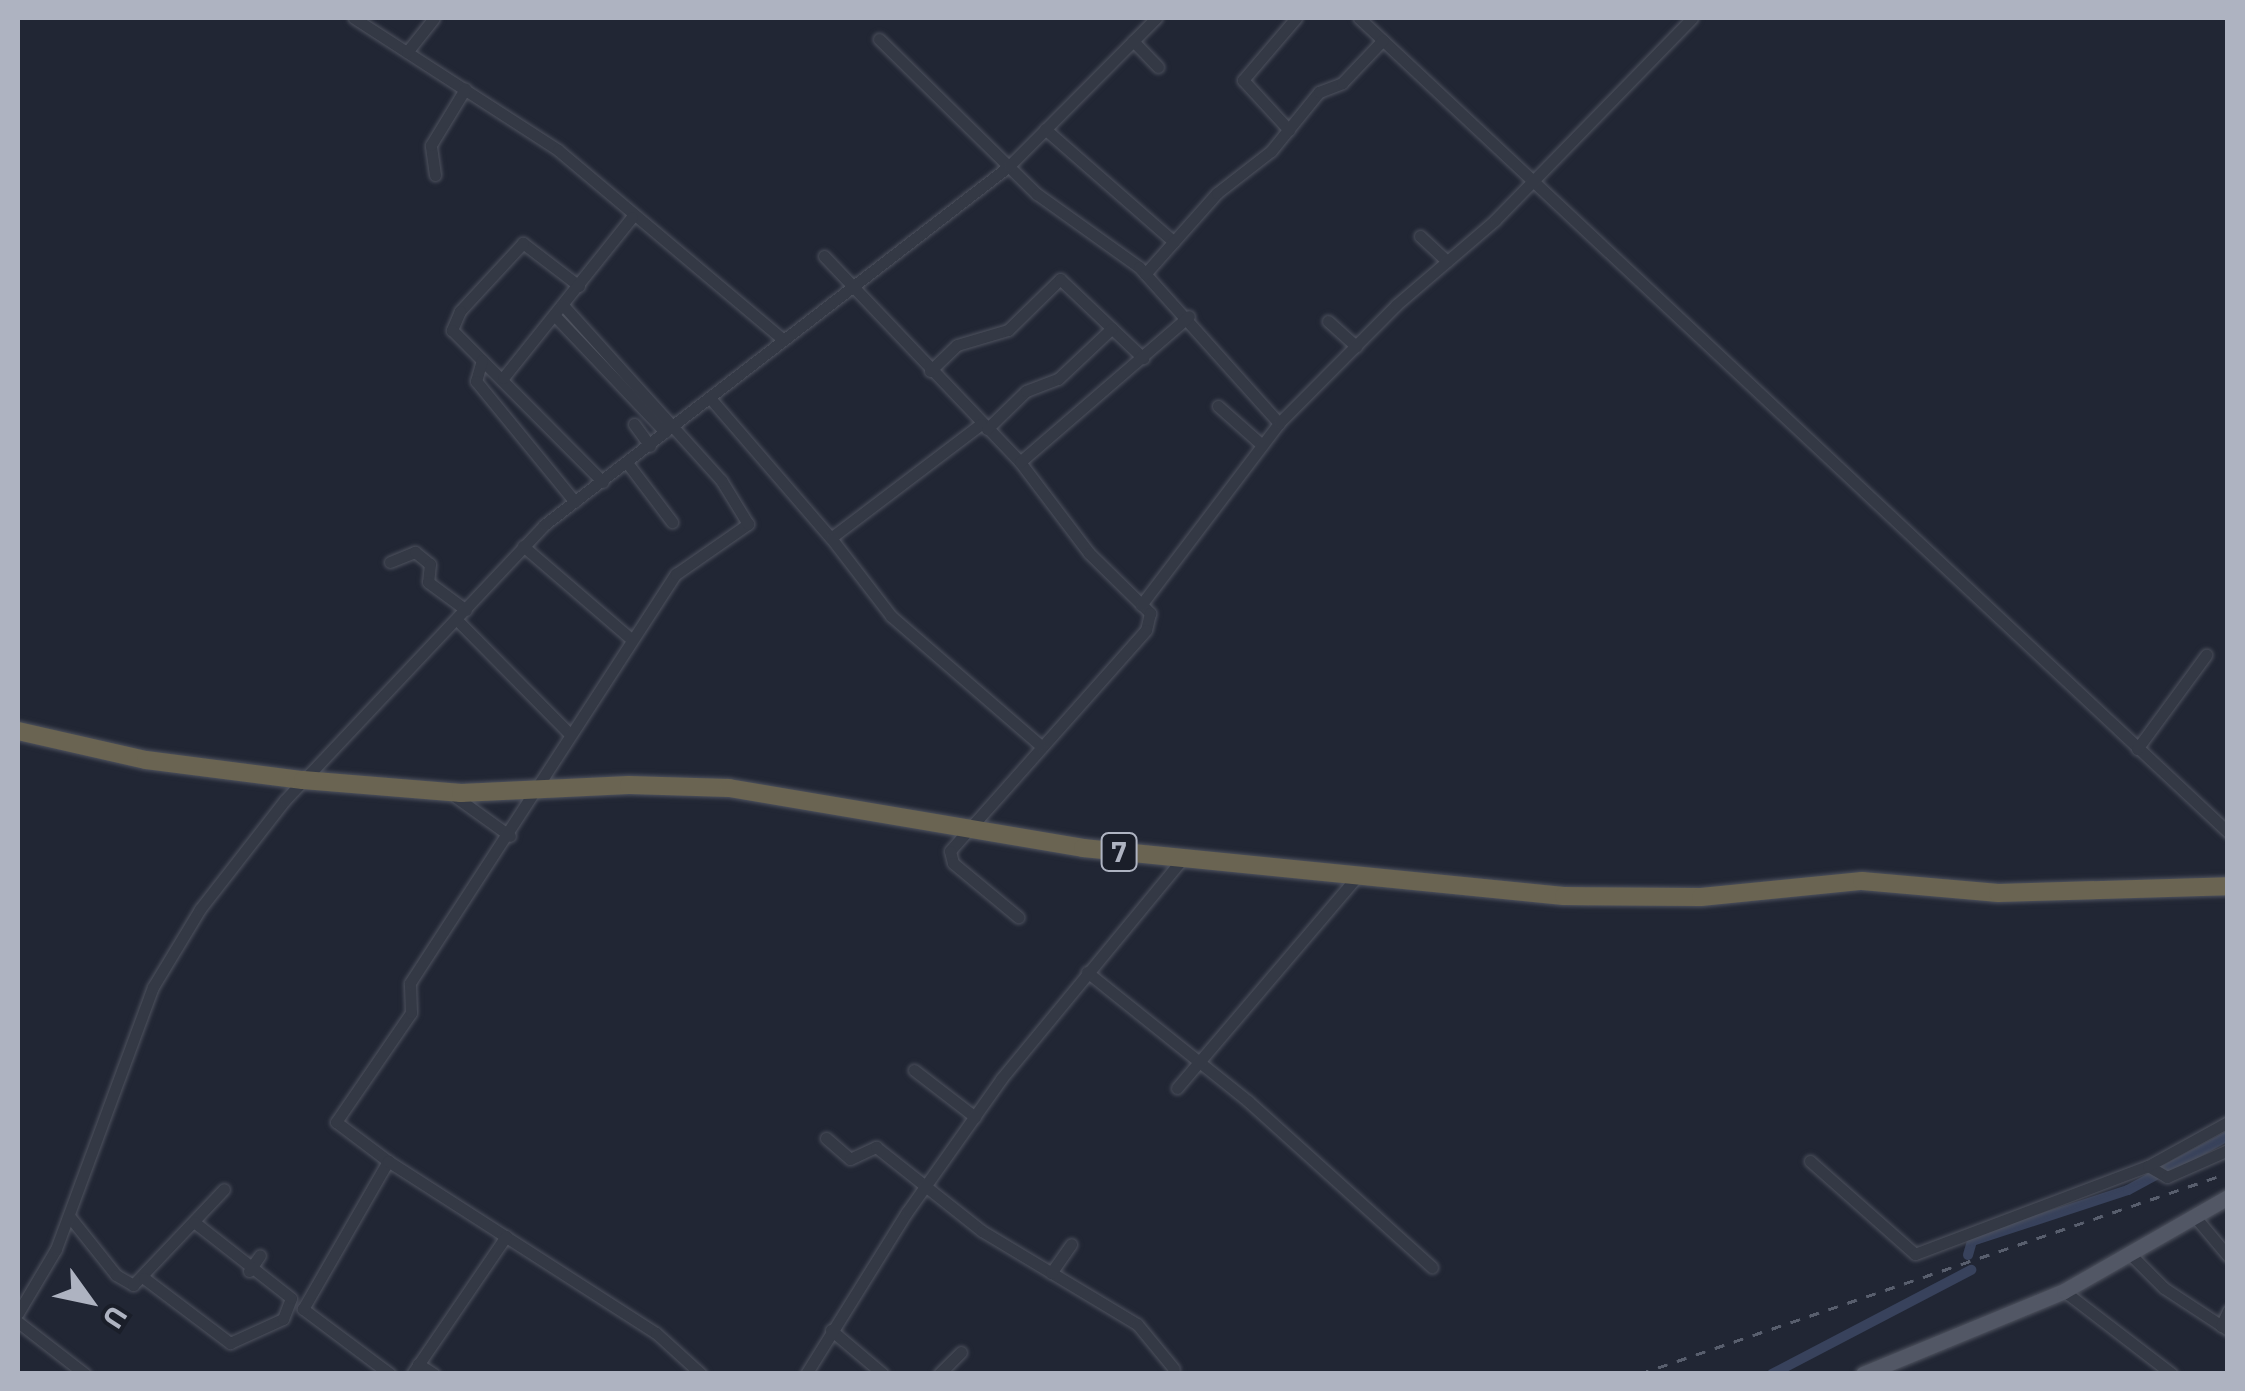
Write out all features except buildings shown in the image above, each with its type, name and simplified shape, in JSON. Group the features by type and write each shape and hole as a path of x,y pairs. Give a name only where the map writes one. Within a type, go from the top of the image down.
{"highway":[{"name":"7","path":"18,730 146,760 303,780 450,792 729,788 971,830 1183,858 1629,899 1862,881 1998,893 2228,886"}],"main road":[{"path":"1863,1374 2064,1291 2226,1200"}],"street":[{"path":"354,18 566,156 632,218 781,338"},
{"path":"407,52 434,18"},
{"path":"18,1313 69,1216 137,1021 168,960 303,780 523,546 781,338 1010,166 1156,18"},
{"path":"1289,130 1243,80 1296,18"},
{"path":"1359,18 2228,832"},
{"path":"1142,605 1279,422 1533,181 1692,18"},
{"path":"878,39 1036,194 1146,274 1189,316 1279,422"},
{"path":"1146,274 1217,193 1238,182 1289,130 1319,92 1342,83 1383,40"},
{"path":"1133,41 1158,67"},
{"path":"435,175 431,145 465,89"},
{"path":"1046,129 1174,242"},
{"path":"503,378 632,218"},
{"path":"1420,236 1447,261"},
{"path":"579,286 524,242 453,322 452,330 603,482"},
{"path":"824,256 1020,462 1105,572 1151,618 1146,630 950,851 950,860 1018,917"},
{"path":"930,370 957,345 1008,330 1060,279 1143,358"},
{"path":"564,305 669,429"},
{"path":"555,316 721,480 748,524 676,574 631,639 569,733 510,836 410,982 411,1013 336,1122 388,1162 661,1336 701,1374"},
{"path":"1020,462 1189,316"},
{"path":"1328,321 1356,346"},
{"path":"831,538 1026,391 1058,379 1112,328"},
{"path":"482,360 476,381 576,502"},
{"path":"710,398 831,538 891,616 1040,745"},
{"path":"1218,406 1262,445"},
{"path":"634,424 650,446"},
{"path":"628,464 672,522"},
{"path":"523,546 631,639"},
{"path":"390,562 416,552 430,564 428,582 569,733"},
{"path":"2137,750 2206,655"},
{"path":"450,792 510,836"},
{"path":"806,1374 831,1330 975,1117 1086,972 1183,858"},
{"path":"1178,1088 1359,874"},
{"path":"1086,972 1203,1063 1432,1266"},
{"path":"914,1070 975,1117"},
{"path":"2155,1170 2228,1122"},
{"path":"826,1138 850,1159 873,1146 1051,1273 1137,1324 1174,1368"},
{"path":"1810,1161 1911,1254 2155,1170 2228,1150"},
{"path":"144,1278 232,1343 276,1324 300,1300 388,1162"},
{"path":"69,1216 122,1282 144,1278 224,1188"},
{"path":"2196,1218 2228,1256"},
{"path":"194,1222 248,1271 300,1300 306,1313 390,1374"},
{"path":"434,1374 415,1369 506,1236"},
{"path":"1051,1273 1071,1244"},
{"path":"248,1271 260,1255"},
{"path":"2132,1256 2164,1288 2224,1328 2228,1311"},
{"path":"2064,1291 2172,1374"},
{"path":"18,1322 85,1374"},
{"path":"831,1330 883,1374"},
{"path":"939,1374 961,1352"}],"waterway":[{"path":"1968,1255 1972,1241 2128,1190 2228,1136"},
{"path":"1772,1374 1971,1270"}],"railway":[{"path":"1639,1374 2228,1173"}]}
